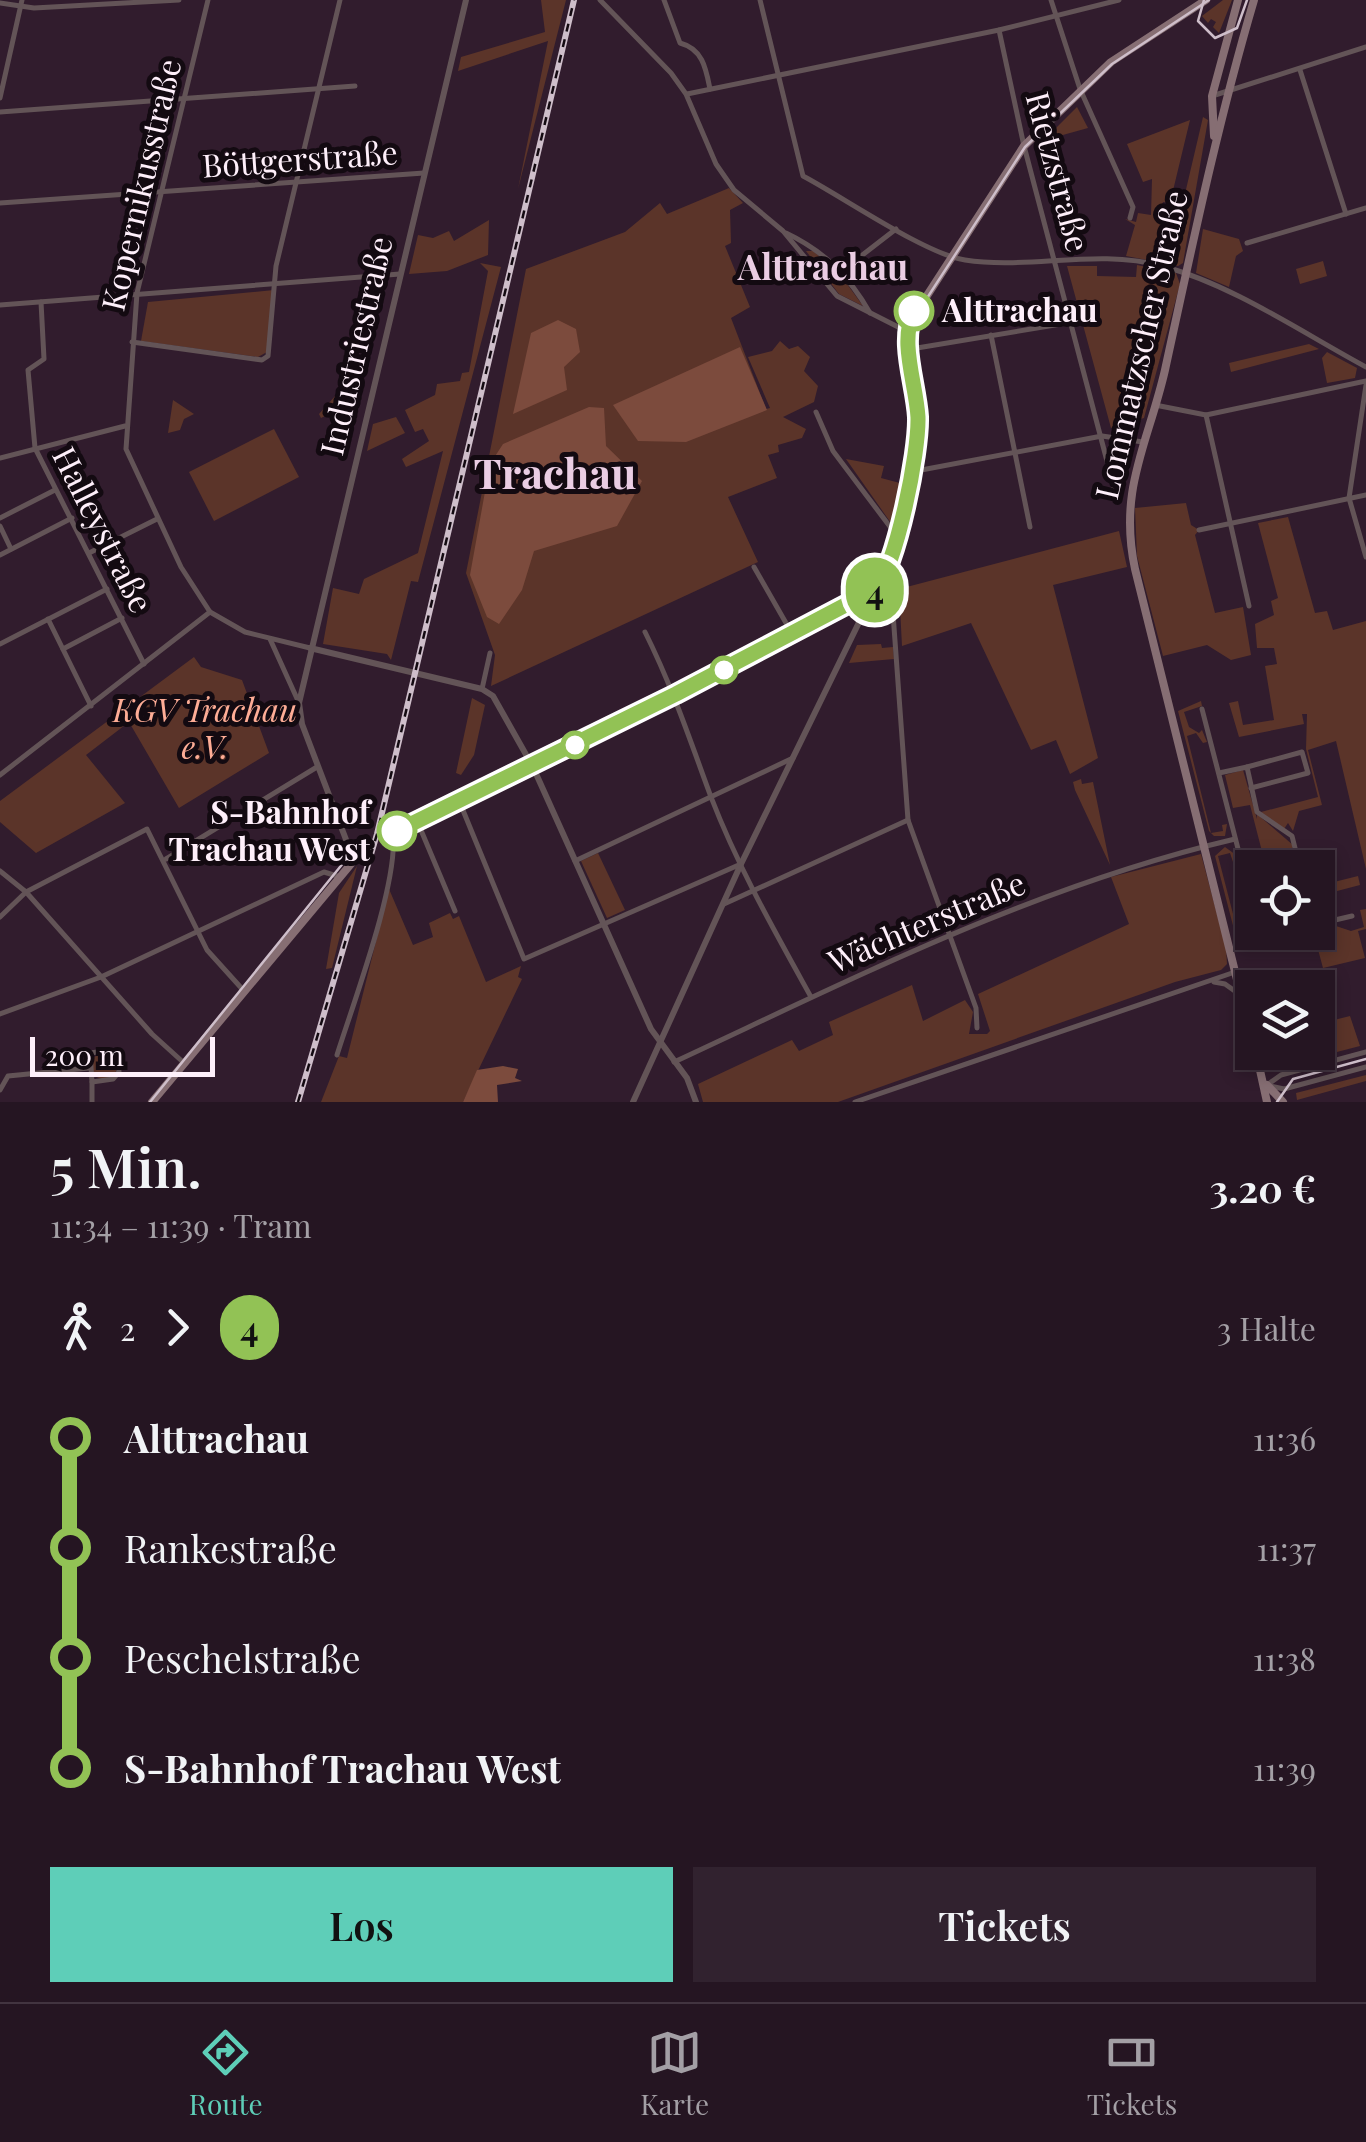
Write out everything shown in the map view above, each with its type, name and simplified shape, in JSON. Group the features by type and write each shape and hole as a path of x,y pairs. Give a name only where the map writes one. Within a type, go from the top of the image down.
{"main road":[{"path":"391,837 794,637 880,587 889,570 912,470 919,415 910,333 917,312 1024,146 1128,49 1206,0"},
{"name":"Lommatzscher Straße","path":"1214,145 1212,96 1238,0"},
{"name":"Lommatzscher Straße","path":"1236,970 1128,538 1130,485 1156,405 1214,145 1254,0"},
{"path":"152,1102 337,876 363,851"},
{"path":"1262,1070 1267,1102"},
{"path":"1267,1085 1284,1102"}],"street":[{"path":"0,3 180,0"},
{"name":"Kopernikusstraße","path":"208,0 136,293 124,426 130,464 210,612"},
{"path":"132,342 265,358 276,266 340,0"},
{"name":"Industriestraße","path":"299,703 466,0"},
{"path":"600,0 622,17 686,94 716,164 734,190 783,231 837,296 910,333"},
{"path":"664,0 680,44 689,46 705,63 710,89"},
{"path":"760,0 803,176 896,229 964,260 1148,262 1186,274 1366,367"},
{"path":"1050,0 1081,90 1132,207 1130,218"},
{"path":"686,94 1000,30 1119,0"},
{"path":"0,98 21,4"},
{"name":"Rietzstraße","path":"1000,30 1024,146 1057,259 1116,499"},
{"path":"1212,96 1366,46"},
{"path":"1300,68 1346,214"},
{"path":"0,112 355,86"},
{"name":"Böttgerstraße","path":"0,204 424,174"},
{"path":"1247,243 1366,208"},
{"path":"842,270 896,229"},
{"path":"783,231 810,244 842,270 872,316"},
{"path":"0,305 400,274"},
{"name":"Halleystraße","path":"41,302 44,359 28,370 36,448 144,664"},
{"path":"911,349 1073,322"},
{"path":"992,336 1030,527"},
{"path":"1156,405 1206,415 1366,383 1349,498 1366,557"},
{"path":"816,412 834,451 897,536"},
{"path":"1206,415 1249,606"},
{"path":"0,458 124,426"},
{"path":"912,470 1102,436 1142,442"},
{"path":"0,518 57,489"},
{"path":"1199,530 1366,495"},
{"path":"0,555 72,518"},
{"path":"89,553 157,519"},
{"path":"0,526 11,549"},
{"path":"754,566 794,637"},
{"path":"889,570 894,590 908,820 976,1008 977,1028"},
{"path":"0,644 107,588"},
{"path":"633,1102 741,864 867,606 866,598"},
{"path":"0,775 210,612 228,625 270,639 482,689 504,710 534,767 658,1042 692,1087 696,1102"},
{"path":"64,649 122,618"},
{"path":"48,619 90,706"},
{"path":"645,632 677,695 712,798 753,891 811,997"},
{"name":"Industriestraße","path":"270,639 299,703 317,767 363,851"},
{"path":"482,689 490,653"},
{"path":"1202,709 1239,850"},
{"path":"1220,773 1302,752 1308,773 1252,788"},
{"path":"574,861 794,757"},
{"path":"166,858 317,767"},
{"path":"1246,767 1257,812 1292,836 1295,848"},
{"path":"460,803 524,959 741,864"},
{"path":"724,904 908,820"},
{"path":"418,823 456,912"},
{"path":"0,918 26,892 147,829 166,858 197,930 222,970 244,990"},
{"path":"337,1056 380,910 394,852 391,837"},
{"path":"1206,846 1236,840"},
{"name":"Wächterstraße","path":"674,1062 948,932 1132,865 1206,846"},
{"path":"0,871 26,892 184,1063"},
{"path":"0,1014 101,977 324,872 337,876"},
{"path":"1335,920 1352,916"},
{"path":"855,1102 1235,972"},
{"path":"1211,982 1228,985 1235,991"},
{"path":"92,1082 113,1078 120,1061 110,1052 90,1053 92,1102"},
{"path":"1267,1085 1281,1074 1366,1052"},
{"path":"0,1090 8,1076 89,1068"},
{"path":"1267,1085 1292,1087 1366,1068"},
{"path":"1284,1102 1292,1087"}],"green space":[{"path":"541,0 566,0 518,189 548,41 458,71 461,57 545,32"},
{"path":"1223,0 1232,0 1219,33 1213,27 1216,22 1211,19 1208,23 1202,16"},
{"path":"1077,107 1088,128 1052,138 1051,133"},
{"path":"1203,117 1208,120 1183,263 1178,266 1126,256 1135,225 1125,219 1136,222 1138,213 1151,215 1152,179 1143,182 1127,144 1190,120 1170,203 1163,202 1161,210 1180,215"},
{"path":"729,188 743,203 730,210 731,243 725,246 750,307 731,318 766,409 770,408 748,357 772,351 780,341 789,349 798,346 810,357 804,371 818,386 814,402 783,417 806,429 802,438 778,445 779,452 768,455 777,478 728,497 758,562 491,686 495,655 466,573 526,269 625,232 660,203 667,214"},
{"path":"489,220 488,255 447,271 409,274 418,235 433,238 449,231 454,241"},
{"path":"1203,229 1239,239 1243,251 1236,256 1229,287 1196,273"},
{"path":"806,251 813,251 839,273 863,306 839,294"},
{"path":"1323,261 1327,276 1300,284 1296,269"},
{"path":"480,263 501,267 418,582 411,581 391,660 387,654 323,644 333,588 359,594 364,579 418,553 443,451 406,467 402,459 429,441 423,429 415,432 405,410 435,395 437,384 460,381 462,373 469,372 488,271"},
{"path":"1137,265 1176,273 1180,284 1144,418 1111,428 1067,266 1097,266 1097,276 1136,277"},
{"path":"274,290 267,352 258,357 141,341 148,302"},
{"path":"1309,344 1319,349 1231,372 1229,363"},
{"path":"1327,352 1357,368 1355,378 1327,383 1322,358"},
{"path":"336,395 353,396 355,403 341,410 346,420 339,424 333,412 321,418 319,414"},
{"path":"173,400 194,414 184,419 180,430 168,433"},
{"path":"396,417 405,433 367,451 373,424"},
{"path":"274,429 299,477 214,521 189,472"},
{"path":"846,459 884,466 881,478 900,483 891,523"},
{"path":"1186,503 1191,525 1199,530 1195,535 1215,613 1243,607 1251,655 1231,660 1207,645 1163,656 1137,556 1135,508"},
{"path":"1288,517 1315,613 1327,611 1333,630 1366,621 1366,869 1336,741 1308,750 1322,805 1299,811 1293,831 1288,823 1284,829 1261,812 1318,797 1306,749 1307,714 1302,714 1304,724 1239,737 1229,703 1238,701 1243,725 1274,720 1265,666 1277,664 1274,648 1257,648 1255,624 1274,615 1271,601 1278,598 1258,523"},
{"path":"1119,531 1127,567 1053,585 1098,758 1070,774 1056,740 1031,750 971,623 902,646 899,589"},
{"path":"881,644 882,648 893,647 894,659 849,663 857,645"},
{"name":"KGV Trachau e.V.","path":"194,657 201,667 242,680 269,753 179,808 129,722 86,755 125,803 36,853 0,822 0,801"},
{"path":"472,698 485,705 474,755 461,775 456,773"},
{"path":"1201,701 1202,706 1184,712 1189,727 1199,733 1202,730 1207,742 1203,743 1196,733 1187,736 1211,833 1178,711"},
{"path":"1243,770 1257,819 1257,814 1293,845 1292,850 1262,850 1250,805 1233,808 1225,775"},
{"path":"1081,779 1082,784 1093,782 1110,865 1075,790 1073,782"},
{"path":"1227,824 1225,836 1211,833 1223,831 1222,825"},
{"path":"1225,847 1235,854 1235,868 1230,853 1218,856 1235,933 1215,856"},
{"path":"598,853 625,910 607,918 581,861"},
{"path":"1201,854 1226,948 1227,964 1221,970 1175,982 838,1102 703,1102 698,1084 792,1040 799,1051 833,1035 829,1022 912,985 923,1021 965,1000 973,1012 969,1034 987,1034 990,1031 978,994 1129,924 1111,877"},
{"path":"357,866 332,968 326,969 339,893"},
{"path":"1358,876 1360,885 1335,892 1335,882"},
{"path":"389,889 413,945 433,937 429,923 450,913 453,919 459,916 486,982 521,966 518,977 522,979 463,1102 321,1102 339,1056 347,1058"},
{"path":"1366,909 1366,929 1358,931 1365,958 1323,968 1318,950 1335,950 1335,926 1351,931 1364,927 1360,910"},
{"path":"1350,1016 1360,1046 1335,1052 1335,1020"},
{"path":"104,1053 113,1057 117,1066 113,1075 104,1079 95,1075 91,1066 95,1057"},
{"path":"1366,1075 1366,1081 1297,1100 1296,1093"}],"shaded area":[{"path":"558,320 576,329 580,352 564,367 567,390 513,414 531,333"},
{"path":"740,347 767,410 686,442 638,441 613,405"},
{"path":"589,407 604,408 606,446 642,481 617,526 534,551 522,590 499,624 487,617 470,575 490,464 503,444"},
{"path":"503,1066 518,1069 515,1078 522,1081 497,1085 498,1102 463,1102 477,1070"}],"tram line":[{"path":"1204,0 1198,21 1215,38 1237,28 1247,0"},
{"path":"387,840 738,669 810,631 886,581 904,525 918,453 921,417 912,337 918,312 1025,147 1112,64 1209,0"},
{"name":"4","path":"397,831 799,632 876,589 889,564 918,432 908,333 914,311"},
{"path":"150,1102 344,862 362,848"},
{"path":"1277,1102 1293,1079 1366,1059"}],"railway":[{"path":"298,1102 377,834 574,0"}],"place":[{"name":"Alttrachau","path":"914,311"},
{"name":"S-Bahnhof Trachau West","path":"397,831"}],"district":[{"name":"Alttrachau","path":"823,268"},
{"name":"Trachau","path":"555,474"}]}
